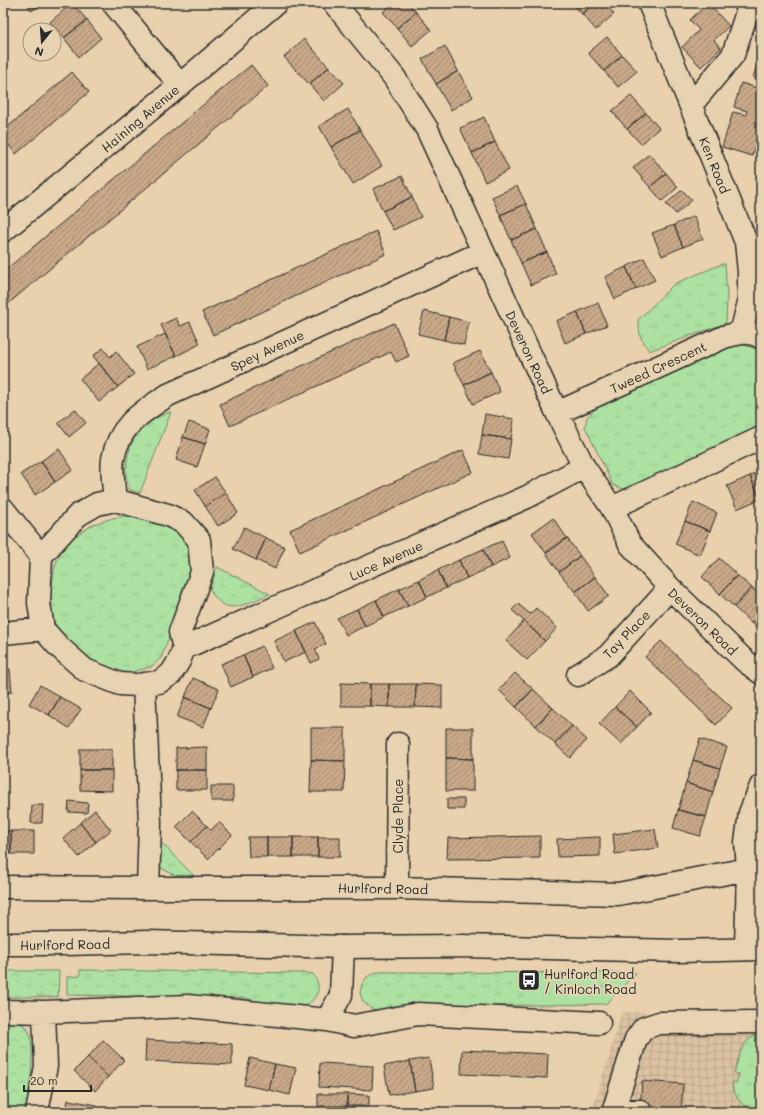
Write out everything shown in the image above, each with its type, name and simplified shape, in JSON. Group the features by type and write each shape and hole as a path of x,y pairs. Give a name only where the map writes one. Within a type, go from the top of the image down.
{"street":[{"path":"113,3 180,85"},
{"name":"Haining Avenue","path":"3,231 180,85 276,3"},
{"name":"Deveron Road","path":"334,3 394,77 427,129 557,413 584,467 612,508 630,544 670,588 745,661 761,673"},
{"name":"Ken Road","path":"649,3 746,242 749,272 751,335"},
{"path":"691,105 733,55 750,3"},
{"name":"Spey Avenue","path":"115,500 112,460 122,432 139,414 168,396 483,252"},
{"name":"Tweed Crescent","path":"557,413 724,337 751,335"},
{"path":"612,508 761,438"},
{"name":"Luce Avenue","path":"184,648 528,497 584,467"},
{"path":"115,500 168,515 184,523 199,540 202,572 180,632 184,648 179,661 171,674 158,682 144,684 120,684 85,670 58,646 44,629 39,603 41,556 78,515 97,504 115,500"},
{"path":"3,509 41,556"},
{"name":"Tay Place","path":"578,675 608,656 670,588"},
{"path":"3,633 44,629"},
{"path":"144,684 150,822 148,888"},
{"name":"Clyde Place","path":"397,888 398,744"},
{"path":"753,949 754,870 746,842 750,812 761,786"},
{"name":"Hurlford Road","path":"3,886 148,888 397,888 618,894 754,870"},
{"name":"Hurlford Road","path":"3,944 147,942 343,946 462,946 679,951 753,949"},
{"path":"327,1020 341,995 343,946"},
{"path":"3,1011 44,1012 188,1006 327,1020 354,1026 418,1014 599,1023"},
{"path":"37,1112 46,1066 44,1012"},
{"path":"640,1111 614,1110 636,1039 644,1028 659,1023 761,1022"}],"shaded area":[{"path":"622,1012 761,1016 761,1112 592,1112"}],"green space":[{"path":"725,264 727,298 726,323 649,351 640,336 638,320 674,284"},
{"path":"744,345 761,352 761,427 634,487 623,489 613,485 585,427 587,417 596,408 725,348"},
{"path":"171,412 140,493 130,490 126,479 126,466 132,442 141,430 150,422"},
{"path":"130,515 161,522 180,535 188,543 194,559 190,581 161,658 151,667 127,673 96,666 62,638 55,625 52,614 51,592 55,565 61,552 74,537 94,524 113,518"},
{"path":"217,567 270,594 244,605 229,607 222,604 210,589"},
{"path":"158,839 194,876 176,876 161,868 158,852"},
{"path":"80,970 305,973 313,974 317,982 318,991 309,1004 301,1008 273,1006 245,998 67,995 67,977 80,976"},
{"path":"3,971 59,971 58,997 3,997"},
{"path":"377,972 636,973 606,1004 408,1007 381,1012 372,1009 363,1002 360,993 362,984 367,977"},
{"path":"3,1022 16,1022 22,1024 27,1028 30,1034 32,1044 32,1068 27,1112 3,1112"},
{"path":"761,1032 761,1110 756,1110 751,1109 741,1102 733,1090 733,1082 736,1083 739,1074 734,1073 742,1048 749,1040"}],"building":[{"path":"26,3 42,3 32,11"},
{"path":"72,3 87,20 64,38 62,36 62,22 50,22"},
{"path":"393,3 408,3 416,12 397,28 383,12"},
{"path":"572,3 595,3 582,14"},
{"path":"595,3 604,3 614,14 596,30 582,14"},
{"path":"708,3 729,26 714,40 721,48 701,67 682,47 699,30 690,20"},
{"path":"416,12 431,30 412,46 397,28"},
{"path":"87,20 101,38 79,57 64,38"},
{"path":"607,37 622,55 604,71 588,53"},
{"path":"304,39 329,67 309,84 284,57"},
{"path":"445,46 458,71 436,84 422,59"},
{"path":"761,52 761,81 753,78"},
{"path":"622,55 637,71 618,87 604,71"},
{"path":"251,65 268,86 3,308 3,272"},
{"path":"329,67 344,83 324,101 309,84"},
{"path":"458,71 473,97 451,110 436,84"},
{"path":"72,72 89,92 16,154 3,138 3,131"},
{"path":"741,83 761,89 761,126 752,156 722,147 733,112 746,115 747,111 734,107"},
{"path":"631,96 646,113 627,129 612,111"},
{"path":"348,109 360,130 331,147 319,126"},
{"path":"646,113 659,128 641,144 627,129"},
{"path":"484,117 495,142 472,153 460,128"},
{"path":"360,130 382,166 353,184 331,147"},
{"path":"495,142 509,170 485,182 472,153"},
{"path":"649,154 666,173 650,187 633,168"},
{"path":"666,173 678,187 662,201 650,187"},
{"path":"402,176 412,197 383,211 373,189"},
{"path":"517,186 526,204 500,215 492,197"},
{"path":"682,190 692,200 676,214 666,204"},
{"path":"412,197 421,217 393,230 383,211"},
{"path":"526,204 537,229 511,240 500,215"},
{"path":"694,216 703,239 683,247 674,225"},
{"path":"674,225 683,247 662,256 652,233"},
{"path":"537,229 547,252 521,263 511,240"},
{"path":"376,231 386,254 213,335 202,312"},
{"path":"547,252 556,274 531,285 521,263"},
{"path":"644,258 655,280 636,289 626,267"},
{"path":"626,267 636,289 615,299 605,277"},
{"path":"598,303 607,325 586,334 577,312"},
{"path":"424,311 449,317 444,340 418,334"},
{"path":"577,312 586,334 565,343 556,321"},
{"path":"449,317 469,322 464,345 444,340"},
{"path":"176,318 180,326 190,322 200,344 176,356 161,325"},
{"path":"394,323 409,356 396,362 391,352 230,426 220,404"},
{"path":"165,334 176,356 147,369 137,347"},
{"path":"103,348 110,357 116,351 134,374 118,387 93,356"},
{"path":"480,351 491,372 464,385 453,363"},
{"path":"99,363 118,387 99,402 80,379"},
{"path":"491,372 500,392 473,404 464,385"},
{"path":"75,409 86,423 69,437 58,423"},
{"path":"485,414 514,419 511,439 482,435"},
{"path":"189,422 210,429 205,444 183,437"},
{"path":"482,435 511,439 508,459 479,454"},
{"path":"183,437 205,444 197,467 176,460"},
{"path":"59,449 73,470 55,482 41,461"},
{"path":"463,450 473,472 300,552 290,530"},
{"path":"41,461 55,482 35,495 21,474"},
{"path":"761,471 761,499 760,499 750,476"},
{"path":"750,476 760,499 737,509 727,486"},
{"path":"215,477 226,493 205,506 195,490"},
{"path":"226,493 238,513 218,526 205,506"},
{"path":"693,502 717,513 710,531 685,521"},
{"path":"553,518 567,538 546,553 532,533"},
{"path":"685,521 710,531 700,555 675,544"},
{"path":"244,527 266,538 256,560 233,549"},
{"path":"266,538 285,547 275,569 256,560"},
{"path":"567,538 580,556 559,572 546,553"},
{"path":"502,541 510,558 491,567 483,549"},
{"path":"483,549 491,567 467,578 459,560"},
{"path":"580,556 595,577 575,592 559,572"},
{"path":"719,558 737,575 720,594 702,577"},
{"path":"459,560 467,578 446,588 438,570"},
{"path":"438,570 446,588 427,597 419,580"},
{"path":"737,575 752,588 734,607 720,594"},
{"path":"595,577 609,596 588,611 575,592"},
{"path":"419,580 427,597 408,606 399,589"},
{"path":"752,588 761,597 761,613 751,623 734,607"},
{"path":"399,589 408,606 384,617 376,600"},
{"path":"376,600 384,617 365,626 357,609"},
{"path":"518,604 530,614 536,608 557,628 545,641 512,610"},
{"path":"357,609 365,626 346,635 337,618"},
{"path":"761,613 761,633 751,623"},
{"path":"524,621 545,641 527,660 506,641"},
{"path":"315,622 326,644 315,649 319,659 311,663 296,631"},
{"path":"296,631 306,652 284,662 274,641"},
{"path":"661,641 732,708 716,725 645,657"},
{"path":"262,646 272,668 253,677 243,655"},
{"path":"243,655 253,677 231,687 221,664"},
{"path":"3,669 10,669 12,692 3,693"},
{"path":"515,673 533,689 516,707 499,690"},
{"path":"193,678 219,689 211,708 185,697"},
{"path":"341,683 370,684 370,706 341,706"},
{"path":"370,684 389,684 389,707 370,706"},
{"path":"389,684 416,684 415,707 389,707"},
{"path":"416,684 442,685 442,708 415,707"},
{"path":"40,685 60,697 49,715 29,704"},
{"path":"533,689 553,708 536,726 516,707"},
{"path":"630,691 651,712 637,727 615,707"},
{"path":"60,697 81,709 69,728 49,715"},
{"path":"185,697 211,708 203,727 177,717"},
{"path":"615,707 637,727 621,744 599,724"},
{"path":"553,708 572,726 555,744 536,726"},
{"path":"572,726 587,740 570,758 555,744"},
{"path":"311,728 345,728 345,761 311,760"},
{"path":"446,728 473,728 473,759 446,758"},
{"path":"700,739 727,747 720,768 693,760"},
{"path":"207,747 207,770 176,770 176,748"},
{"path":"80,749 112,749 112,770 80,770"},
{"path":"446,758 473,759 473,791 446,791"},
{"path":"311,760 345,761 344,792 310,792"},
{"path":"693,760 720,768 713,792 686,783"},
{"path":"80,770 112,770 112,791 80,790"},
{"path":"176,770 207,770 207,790 176,790"},
{"path":"686,783 713,792 706,817 678,810"},
{"path":"211,786 233,786 233,801 211,801"},
{"path":"447,799 464,799 464,809 447,809"},
{"path":"69,801 88,803 87,813 68,812"},
{"path":"32,805 43,805 42,823 31,823"},
{"path":"95,810 111,830 96,842 80,823"},
{"path":"678,810 706,817 700,836 673,828"},
{"path":"192,811 207,826 191,842 176,827"},
{"path":"3,817 6,817 6,831 11,831 11,854 3,854"},
{"path":"219,822 232,835 208,859 191,842 207,826 211,830"},
{"path":"80,823 96,842 79,857 63,838"},
{"path":"655,829 658,848 615,854 613,834"},
{"path":"11,831 34,831 34,854 11,854"},
{"path":"540,836 540,858 447,859 448,838"},
{"path":"248,837 267,837 267,857 249,857"},
{"path":"267,837 293,837 293,857 267,857"},
{"path":"293,837 318,837 318,857 293,857"},
{"path":"318,837 340,837 340,857 318,857"},
{"path":"600,837 600,856 558,857 557,839"},
{"path":"103,1040 124,1060 108,1077 88,1057"},
{"path":"146,1040 232,1044 232,1065 145,1061"},
{"path":"462,1050 548,1054 547,1078 461,1074"},
{"path":"88,1057 108,1077 95,1091 74,1071"},
{"path":"250,1058 275,1064 269,1090 244,1085"},
{"path":"429,1058 434,1088 415,1091 410,1061"},
{"path":"410,1061 415,1091 389,1095 384,1066"},
{"path":"320,1063 373,1066 372,1090 319,1087"},
{"path":"275,1064 296,1068 290,1095 269,1090"},
{"path":"642,1081 683,1084 681,1112 640,1112"},
{"path":"318,1094 347,1094 347,1106 318,1106"},
{"path":"347,1094 369,1095 369,1106 347,1106"},
{"path":"68,1100 97,1105 96,1112 66,1112"}],"place":[{"name":"Hurlford Road / Kinloch Road","path":"529,980"}]}
